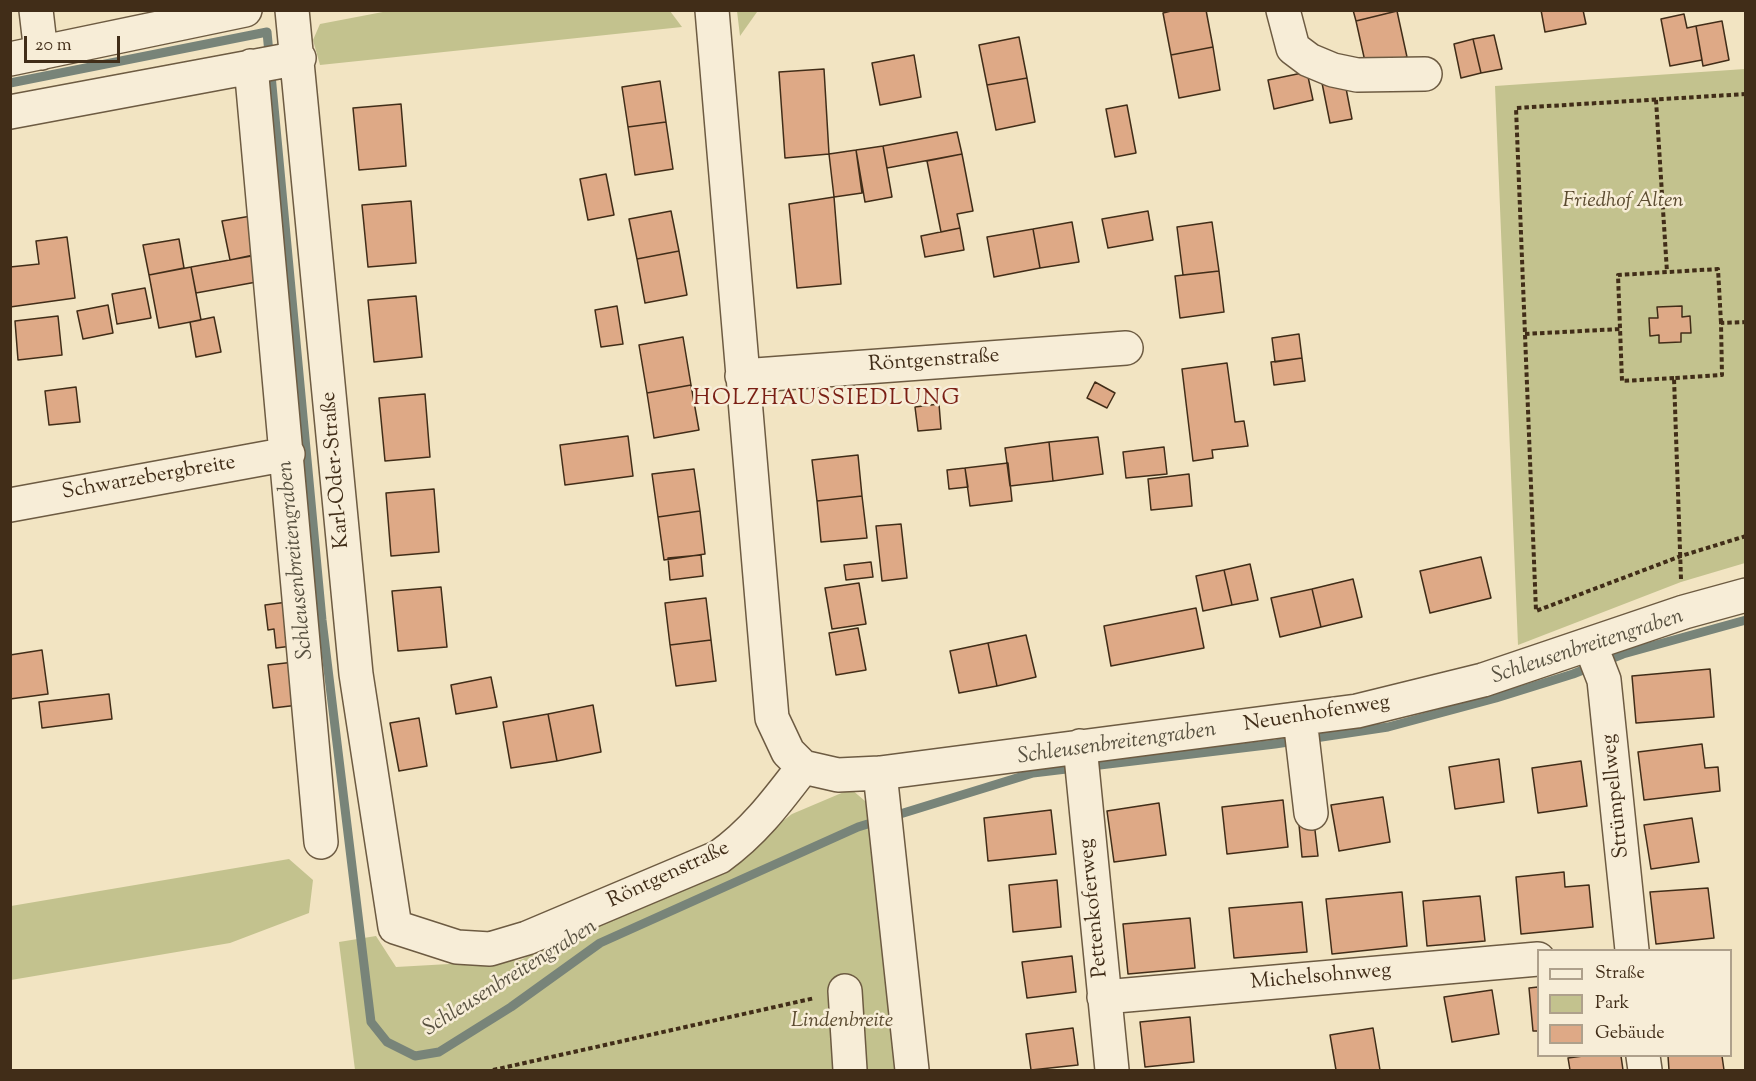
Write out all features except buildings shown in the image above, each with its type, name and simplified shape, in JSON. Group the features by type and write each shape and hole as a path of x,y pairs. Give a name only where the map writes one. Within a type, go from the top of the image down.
{"street":[{"path":"36,10 26,56 244,10"},
{"name":"Karl-Oder-Straße","path":"292,10 299,58 356,674 395,927"},
{"path":"712,10 772,718 788,752 803,767"},
{"path":"1283,10 1293,48 1309,60 1333,70 1357,75 1425,74"},
{"path":"10,112 299,58"},
{"path":"252,66 321,842"},
{"name":"Röntgenstraße","path":"742,376 1126,348"},
{"name":"Schwarzebergbreite","path":"10,505 288,454"},
{"name":"Neuenhofenweg","path":"803,767 882,785 1081,758 1302,735 1357,711 1423,697 1529,666 1684,612 1746,595"},
{"name":"Strümpellweg","path":"1590,644 1604,680 1632,949"},
{"path":"1302,735 1311,813"},
{"name":"Pettenkoferweg","path":"1081,758 1112,1071"},
{"name":"Röntgenstraße","path":"395,927 457,947 490,949 527,938 719,857 745,839 765,818 803,767"},
{"path":"882,785 912,1071"},
{"name":"Michelsohnweg","path":"1104,997 1537,959"},
{"path":"845,992 850,1071"}],"path":[{"path":"1746,94 1516,108 1536,612 1681,556 1746,536"},
{"path":"1656,100 1667,272"},
{"path":"1718,269 1720,323 1722,375 1622,381 1618,275 1718,269"},
{"path":"1720,323 1746,322"},
{"path":"1525,334 1620,329"},
{"path":"1674,378 1684,612"},
{"path":"493,1071 845,992"}],"green space":[{"path":"737,10 766,11 757,12 740,36"},
{"path":"388,11 670,11 682,27 320,65 313,40 320,24"},
{"name":"Friedhof Alten","path":"1745,69 1745,563 1681,582 1518,645 1495,86"},
{"name":"Lindenbreite","path":"851,789 872,807 895,1070 355,1070 339,942 376,936 396,967 520,960 724,865 792,814"},
{"path":"289,859 313,880 309,913 230,943 11,980 11,906"}],"waterway":[{"name":"Schleusenbreitengraben","path":"10,83 267,32 322,620 371,1022 387,1042 415,1056 439,1052 511,1007 600,943 858,827 1033,773 1275,744 1388,727 1496,698 1573,674 1623,654 1746,620"}],"district":[{"name":"HOLZHAUSSIEDLUNG","path":"827,400"}]}
